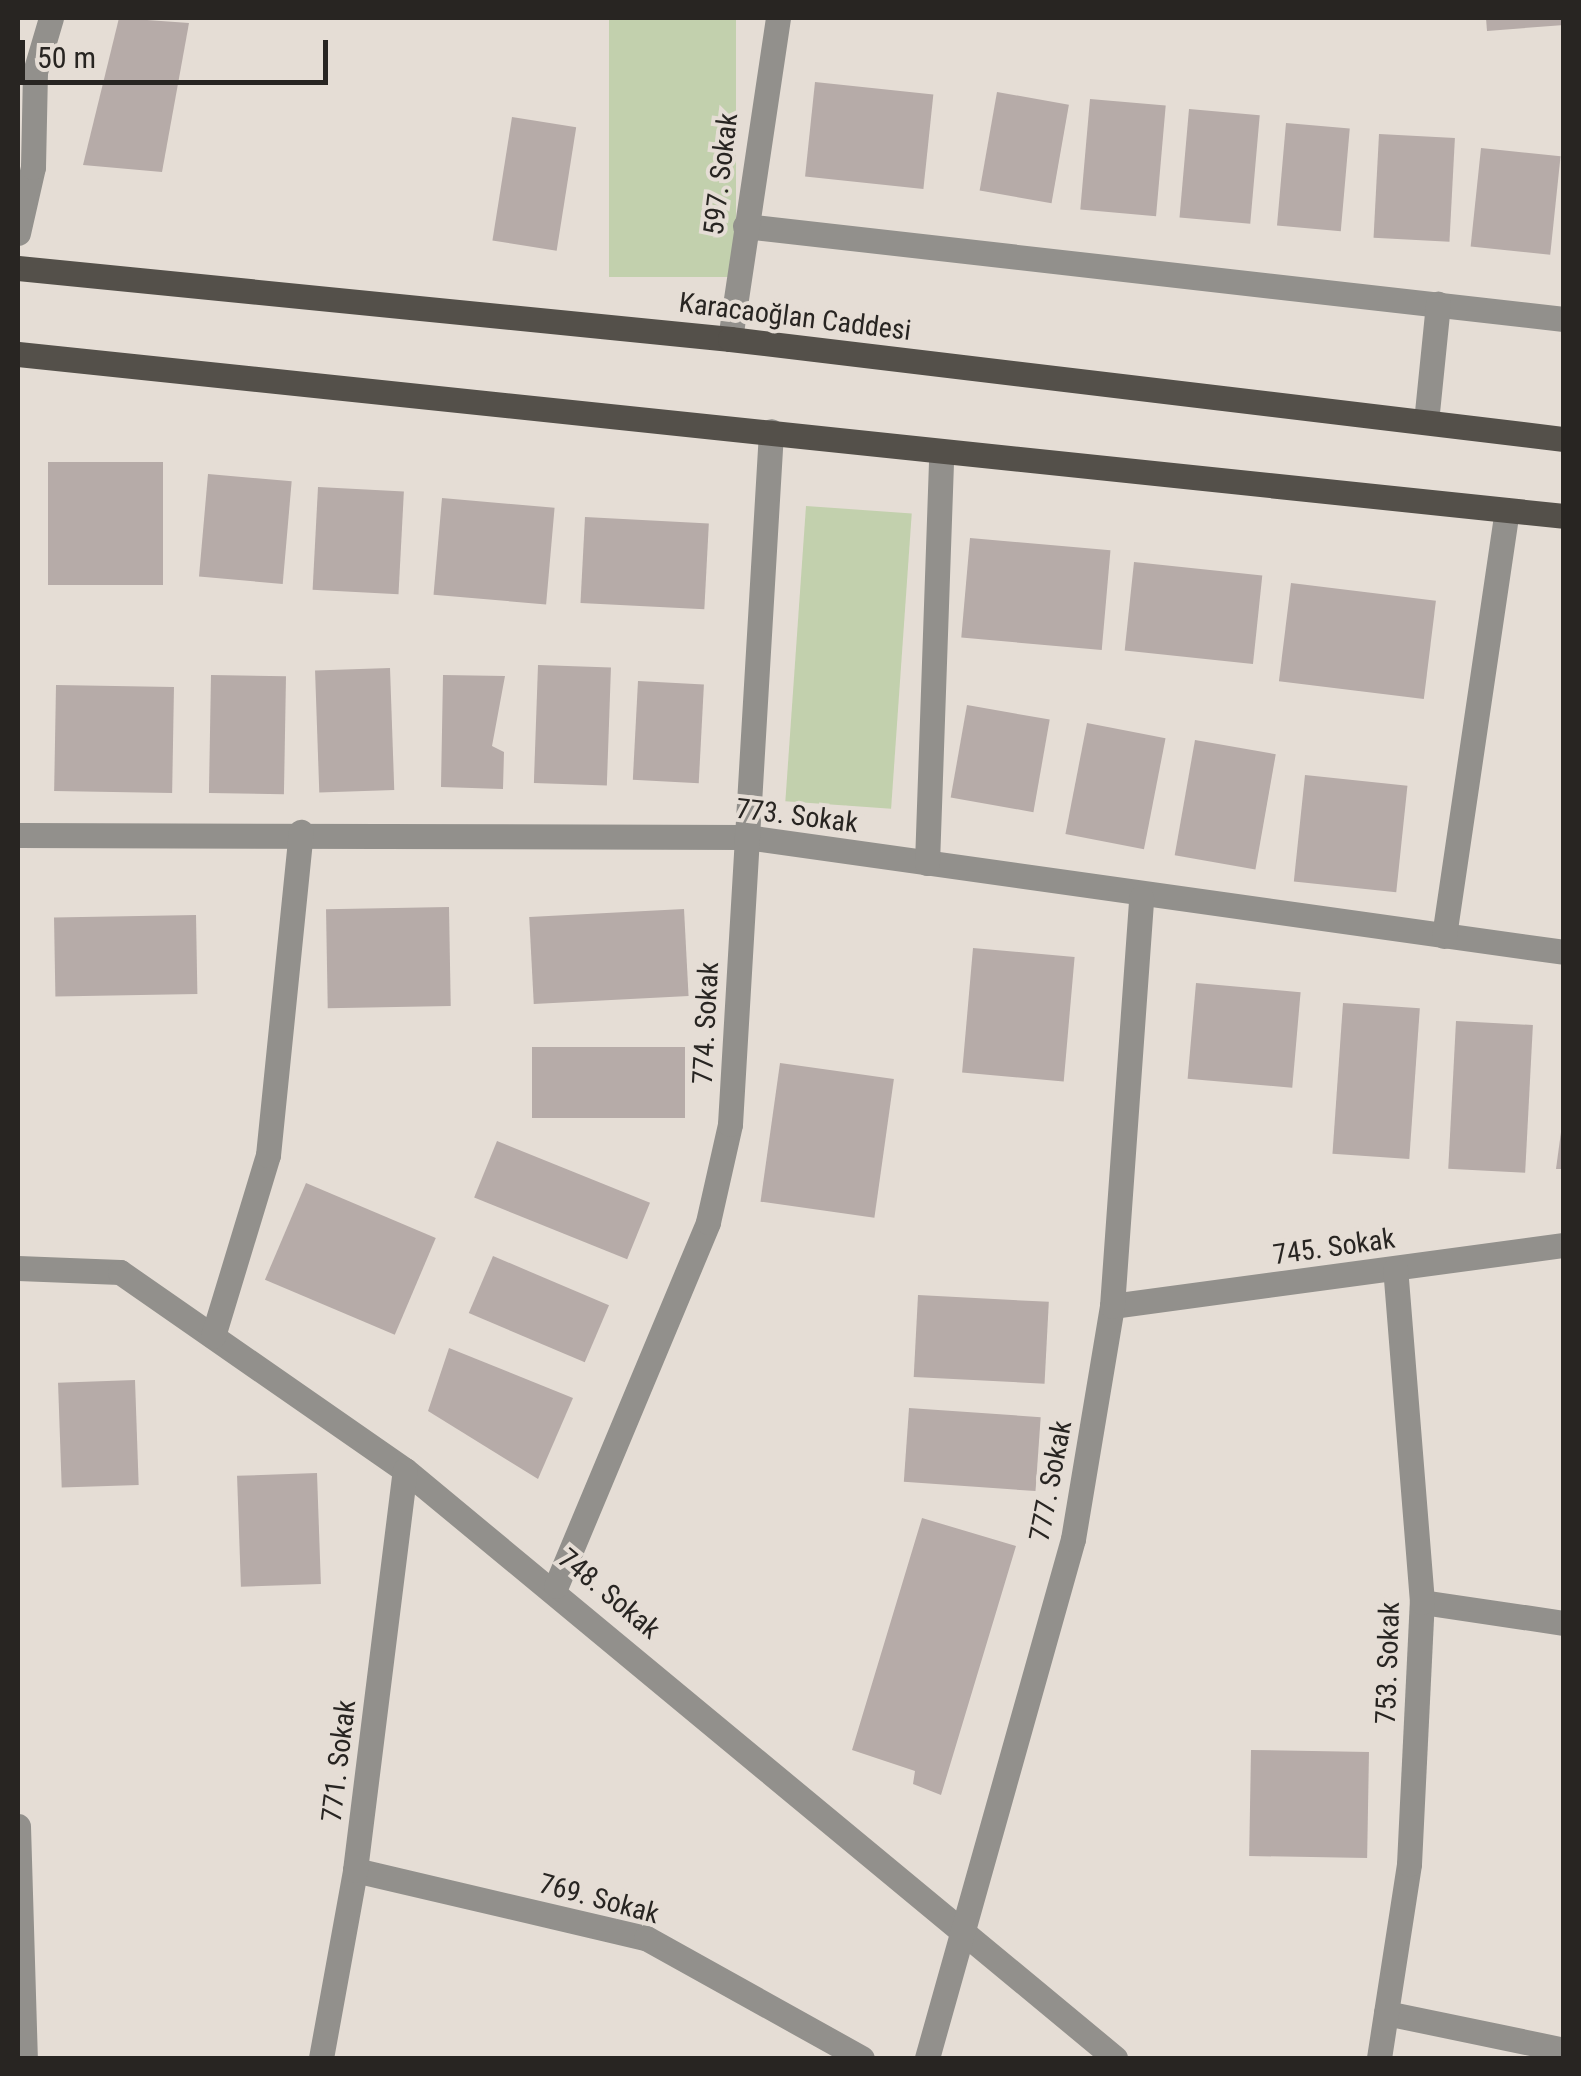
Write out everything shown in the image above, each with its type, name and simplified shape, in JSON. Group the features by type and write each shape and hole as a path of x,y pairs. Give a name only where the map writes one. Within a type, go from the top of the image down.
{"main road":[{"name":"Karacaoğlan Caddesi","path":"18,268 730,338 1564,439"},
{"path":"18,354 1564,516"}],"street":[{"path":"18,233 32,167 36,72 51,18"},
{"name":"597. Sokak","path":"730,338 778,18"},
{"path":"18,100 36,72"},
{"path":"745,226 1564,318"},
{"path":"1426,422 1438,304"},
{"name":"774. Sokak","path":"556,1586 708,1222 730,1124 771,431"},
{"path":"927,863 941,453"},
{"path":"1444,936 1507,510"},
{"path":"212,1336 268,1155 301,832"},
{"name":"773. Sokak","path":"18,835 301,832 746,837 1141,898 1564,952"},
{"name":"777. Sokak","path":"927,2058 1072,1539 1112,1306 1141,898"},
{"name":"745. Sokak","path":"1112,1306 1564,1245"},
{"name":"748. Sokak","path":"18,1268 120,1272 404,1470 556,1586 960,1932 1115,2058"},
{"name":"753. Sokak","path":"1378,2058 1409,1864 1422,1602 1395,1269"},
{"name":"771. Sokak","path":"321,2058 356,1870 404,1470"},
{"path":"1422,1602 1564,1623"},
{"path":"18,1826 25,2058"},
{"name":"769. Sokak","path":"356,1870 646,1938 862,2058"},
{"path":"1386,2013 1564,2050"}],"green space":[{"path":"609,18 736,18 736,277 609,277"},
{"path":"806,506 912,513 891,809 785,801"}],"building":[{"path":"119,18 189,23 162,172 83,165"},
{"path":"1486,18 1564,18 1564,25 1487,31"},
{"path":"815,82 933,94 923,189 805,176"},
{"path":"997,92 1069,105 1052,203 980,190"},
{"path":"1090,99 1166,106 1156,216 1080,210"},
{"path":"1189,109 1260,115 1250,224 1180,218"},
{"path":"512,117 576,127 557,251 492,240"},
{"path":"1286,123 1350,129 1341,231 1277,226"},
{"path":"1379,134 1455,138 1449,242 1374,238"},
{"path":"1481,148 1561,156 1550,255 1471,246"},
{"path":"48,462 163,462 163,585 48,585"},
{"path":"208,474 292,481 283,584 199,577"},
{"path":"318,487 404,492 398,594 313,590"},
{"path":"442,498 555,508 546,604 434,595"},
{"path":"585,517 709,523 704,609 580,603"},
{"path":"970,538 1110,550 1102,650 961,638"},
{"path":"1134,562 1262,575 1253,664 1125,651"},
{"path":"1291,583 1436,601 1424,699 1279,681"},
{"path":"538,665 611,668 607,785 534,783"},
{"path":"390,668 394,790 319,793 315,671"},
{"path":"211,675 286,676 284,794 209,793"},
{"path":"443,675 505,676 492,746 504,752 503,789 441,787"},
{"path":"638,681 704,684 699,783 633,780"},
{"path":"56,685 174,687 172,793 54,791"},
{"path":"967,705 1050,720 1033,812 951,798"},
{"path":"1087,723 1166,738 1144,849 1065,834"},
{"path":"1195,740 1276,754 1255,869 1175,855"},
{"path":"1305,775 1407,786 1396,892 1294,881"},
{"path":"449,907 451,1006 328,1008 326,909"},
{"path":"684,909 689,996 534,1004 529,917"},
{"path":"196,915 197,994 55,996 54,917"},
{"path":"973,948 1075,957 1064,1081 962,1073"},
{"path":"1196,983 1301,992 1292,1088 1188,1079"},
{"path":"1343,1003 1420,1008 1409,1159 1332,1154"},
{"path":"1456,1021 1533,1025 1525,1173 1448,1169"},
{"path":"532,1047 685,1047 685,1118 532,1118"},
{"path":"780,1063 894,1079 874,1218 761,1202"},
{"path":"1561,1132 1564,1169 1556,1169"},
{"path":"497,1141 650,1203 627,1259 474,1198"},
{"path":"306,1183 436,1238 395,1335 265,1280"},
{"path":"493,1256 609,1305 585,1362 469,1313"},
{"path":"918,1295 1049,1302 1045,1384 914,1377"},
{"path":"449,1348 573,1398 538,1479 428,1411"},
{"path":"135,1380 139,1485 62,1488 58,1383"},
{"path":"909,1408 1041,1417 1036,1491 904,1482"},
{"path":"317,1473 321,1584 241,1587 237,1476"},
{"path":"922,1518 1016,1546 941,1795 913,1784 915,1771 852,1750"},
{"path":"1251,1750 1369,1752 1367,1858 1249,1856"}]}
